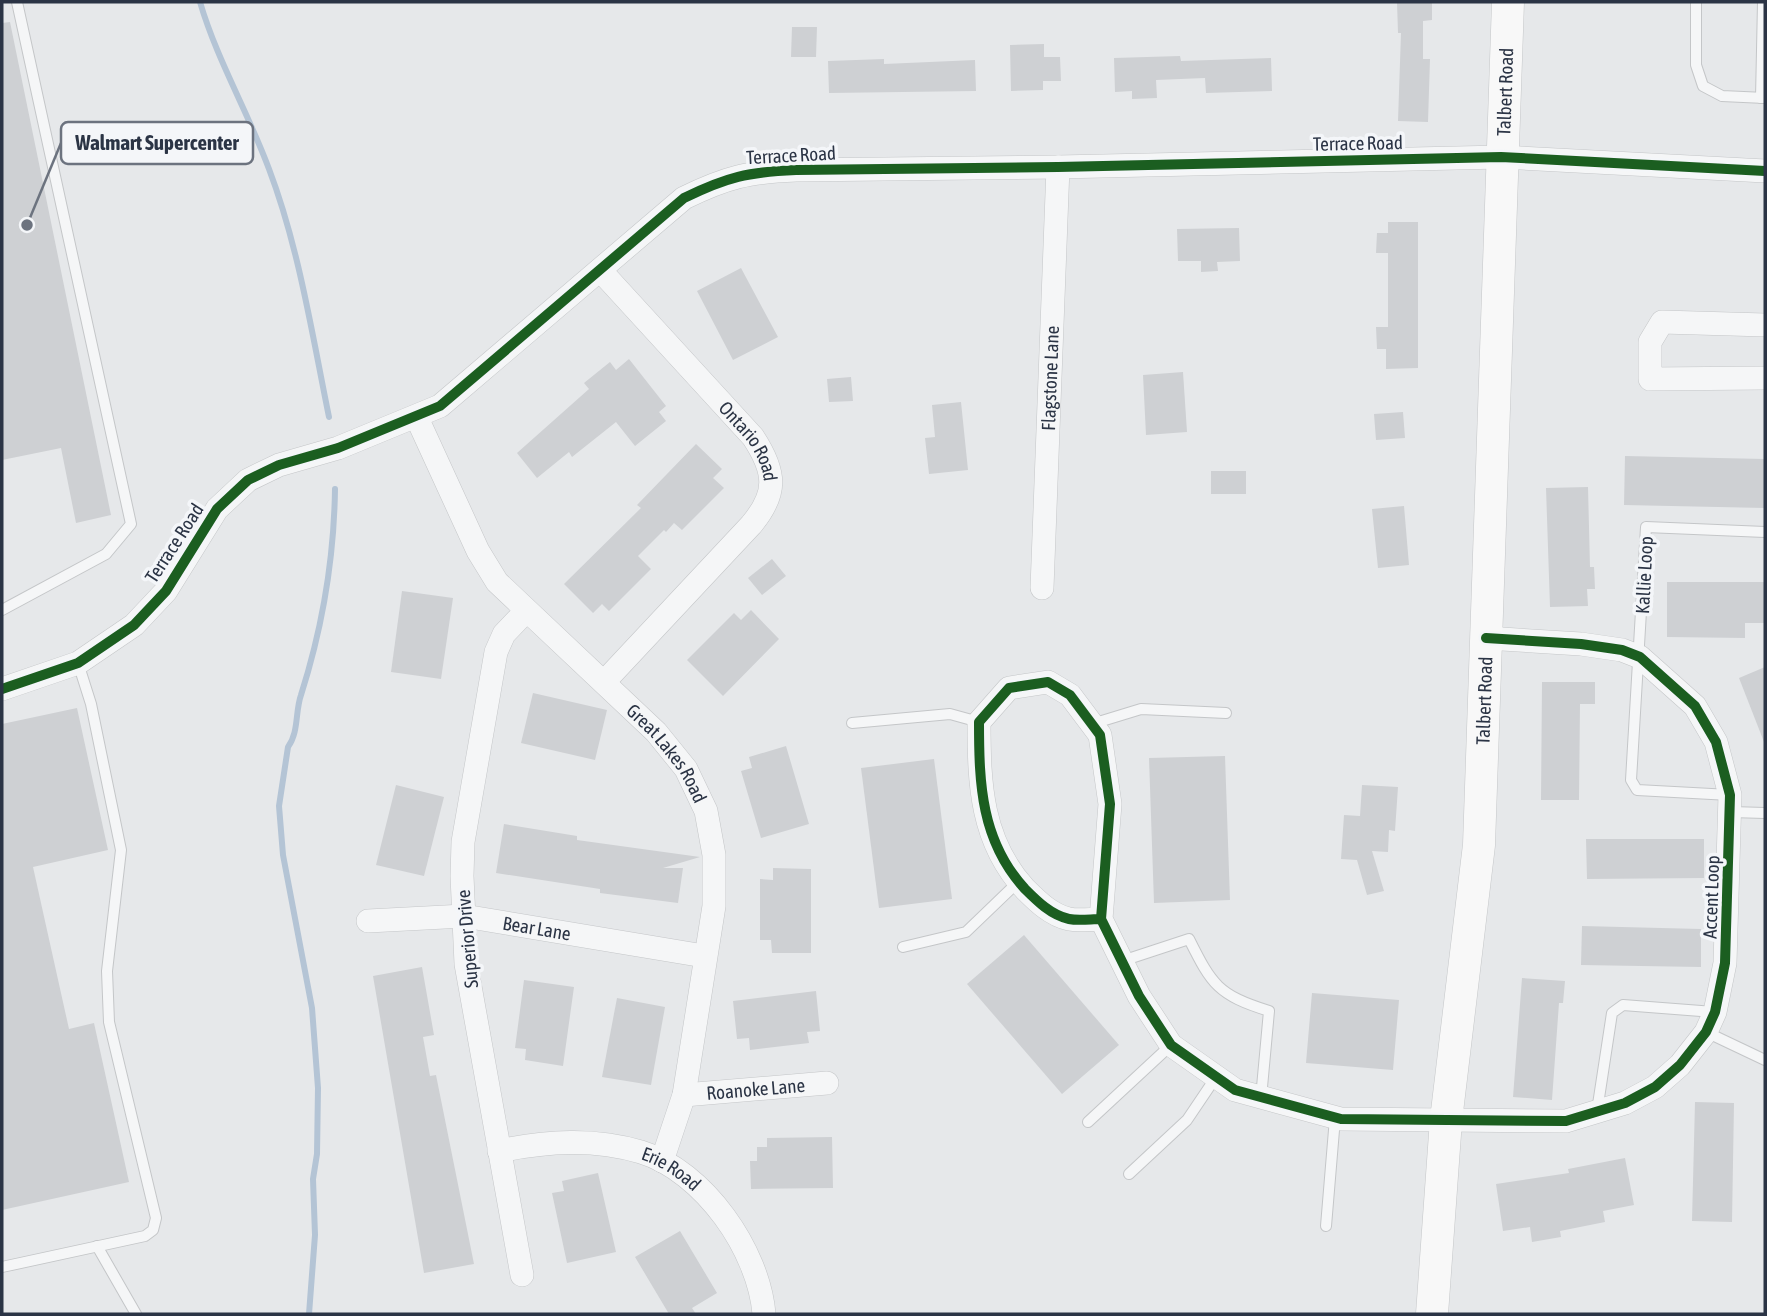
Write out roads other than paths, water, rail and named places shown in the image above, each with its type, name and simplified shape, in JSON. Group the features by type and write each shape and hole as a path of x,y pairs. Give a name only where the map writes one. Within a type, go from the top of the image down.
{"street":[{"name":"Talbert Road","path":"1432,1314 1446,1120 1479,845 1507,2"},
{"name":"Terrace Road","path":"2,689 78,663 134,625 166,592 217,509 248,480 279,464 338,448 417,418 466,386 684,198 723,179 744,174 796,170 1501,157 1765,171"},
{"name":"Flagstone Lane","path":"1042,588 1058,167"},
{"name":"Ontario Road","path":"600,270 753,437 768,460 772,484 765,508 758,517 604,682"},
{"path":"1765,325 1662,322 1650,342 1650,379 1765,379"},
{"name":"Great Lakes Road","path":"417,418 478,551 497,582 656,732 678,760 706,811 714,855 714,906 684,1095 662,1161"},
{"name":"Superior Drive","path":"522,1275 467,964 463,842 496,652 504,634 526,611"},
{"name":"Accent Loop","path":"1171,1045 1235,1090 1335,1118 1566,1121 1597,1114 1655,1087 1680,1065 1710,1022 1726,953 1731,804 1716,742 1695,706 1640,657 1622,650 1581,644 1486,638"},
{"path":"1101,919 1069,919 1040,905 1006,867 991,832 979,782 979,722 1009,688 1048,682 1070,695 1100,736 1110,804 1101,919 1139,996 1171,1045"},
{"name":"Bear Lane","path":"368,921 464,916 704,956"},
{"name":"Roanoke Lane","path":"684,1095 827,1083"},
{"name":"Erie Road","path":"499,1151 540,1143 583,1142 618,1146 662,1161 692,1183 719,1209 740,1238 755,1275 764,1314"}],"lane":[{"path":"2,610 106,554 131,524 17,2"},
{"path":"1696,2 1696,65 1703,86 1722,96 1763,98 1763,2"},
{"name":"Kallie Loop","path":"1640,657 1646,527 1765,532"},
{"path":"1640,657 1631,780 1637,790 1731,804 1765,813"},
{"path":"2,1267 145,1236 153,1230 156,1218 109,1022 107,971 121,850 92,704 78,663"},
{"path":"1092,724 1141,709 1226,713"},
{"path":"852,723 950,714 979,722"},
{"path":"903,947 966,932 1018,881"},
{"path":"1122,961 1189,939 1209,979 1235,1000 1269,1011 1261,1098"},
{"path":"1597,1114 1612,1013 1622,1005 1710,1022 1765,1060"},
{"path":"1088,1122 1171,1045"},
{"path":"1129,1174 1187,1120 1216,1077"},
{"path":"1326,1227 1335,1118"},
{"path":"97,1246 136,1314"}],"waterway":[{"path":"200,2 215,45 261,148 289,229 329,417"},
{"path":"309,1314 315,1235 313,1179 317,1154 318,1088 312,1008 283,855 279,806 288,747 294,735 299,702 315,645 325,594 335,489"}],"place":[{"name":"Walmart Supercenter","path":"27,225"}]}
